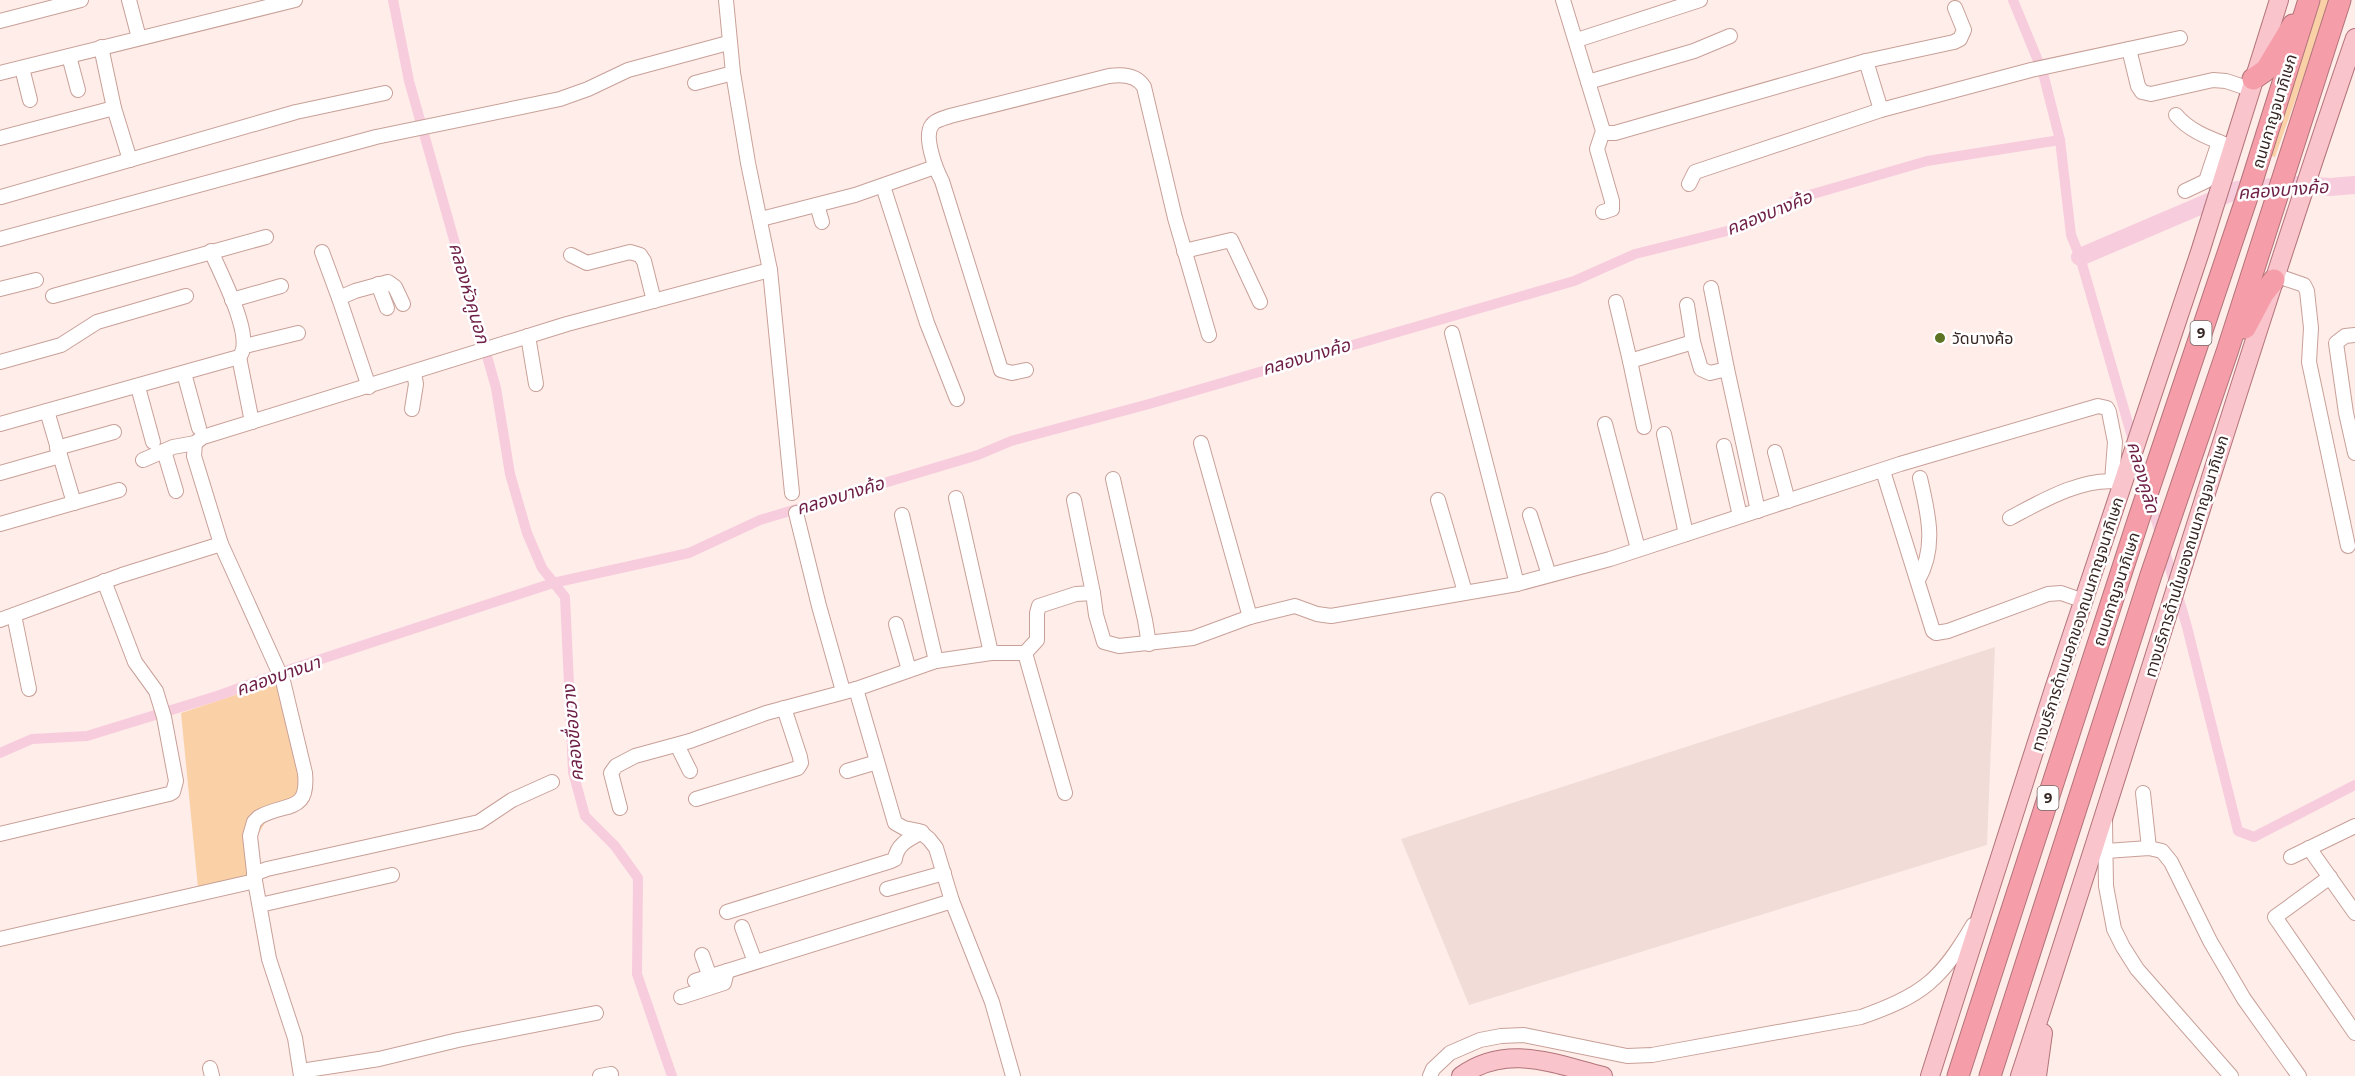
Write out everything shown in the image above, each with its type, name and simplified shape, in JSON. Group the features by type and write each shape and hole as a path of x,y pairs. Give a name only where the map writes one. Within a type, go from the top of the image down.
{"highway":[{"name":"ถนนกาญจนาภิเษก","path":"1990,1076 2172,510 2228,349 2340,0"},
{"path":"2252,84 2266,70 2284,39 2307,7"},
{"name":"ถนนกาญจนาภิเษก","path":"1958,1076 2138,521 2256,171 2307,7"},
{"path":"2228,349 2239,340 2274,277"}],"main road":[{"name":"ทางบริการด้านนอกของถนนกาญจนาภิเษก","path":"1930,1076 2084,601 2121,478 2139,433 2225,171 2226,145 2252,84 2279,0"},
{"name":"ทางบริการด้านในของถนนกาญจนาภิเษก","path":"2020,1076 2274,277 2355,38"},
{"path":"2037,1076 2050,984"},
{"path":"1461,1076 1482,1064 1511,1057 1530,1058 1603,1076"}],"street":[{"path":"0,21 81,0"},
{"path":"129,0 139,38"},
{"path":"0,73 295,0"},
{"path":"726,0 733,73 748,163 770,270 792,493"},
{"path":"1563,0 1603,131 1598,149 1612,201 1612,209 1603,212"},
{"path":"1577,40 1700,0"},
{"path":"1603,131 1608,134 1615,133 1866,61 1960,39 1964,30 1955,8"},
{"path":"1588,82 1694,51 1730,36"},
{"path":"1689,184 1695,172 1881,110 2031,70 2180,38"},
{"path":"0,239 404,130 560,99 628,70 729,43"},
{"path":"101,48 114,108 130,160"},
{"path":"2129,49 2138,86 2142,92 2151,94 2213,80 2252,84"},
{"path":"69,56 78,90"},
{"path":"1866,61 1881,110"},
{"path":"22,68 30,100"},
{"path":"695,82 733,73"},
{"path":"1026,370 1012,372 1001,370 953,214 935,167 929,138 933,123 950,116 1102,78 1119,75 1136,78 1144,87 1184,251 1209,334"},
{"path":"0,196 296,112 385,93"},
{"path":"0,138 114,108"},
{"path":"2176,115 2189,128 2226,145 2206,181 2185,191"},
{"path":"760,219 883,186 935,167"},
{"path":"883,186 927,323 957,399"},
{"path":"817,205 822,222"},
{"path":"53,296 266,237"},
{"path":"1184,251 1231,240 1260,302"},
{"path":"211,251 240,321 252,422"},
{"path":"322,252 369,387"},
{"path":"571,255 587,263 630,252 640,255 644,261 654,301"},
{"path":"143,460 173,447 195,443 203,437 528,336 770,270"},
{"path":"2274,277 2304,285 2307,291 2311,328 2309,362 2349,546"},
{"path":"0,289 36,280"},
{"path":"339,298 346,293 378,284 392,283 403,304"},
{"path":"378,284 387,308"},
{"path":"232,300 281,286"},
{"path":"1711,288 1758,511"},
{"path":"0,362 61,345 97,322 186,296"},
{"path":"1616,302 1644,427"},
{"path":"1687,305 1693,342 1703,370 1716,372 1727,369"},
{"path":"0,424 184,373 298,333"},
{"path":"1452,333 1517,584"},
{"path":"2355,335 2345,336 2336,343 2351,412 2355,453"},
{"path":"528,336 536,384"},
{"path":"1630,361 1693,342"},
{"path":"184,373 199,428"},
{"path":"412,409 416,384 414,373"},
{"path":"138,387 153,442"},
{"path":"1074,500 1096,615 1104,642 1119,646 1149,644 1193,638 1250,617 1295,606 1317,614 1343,614 1517,584 1638,549 1882,471 2098,406 2107,408 2121,478 2069,489 2010,518"},
{"path":"47,411 74,503"},
{"path":"1605,424 1638,549"},
{"path":"0,473 114,432"},
{"path":"1664,434 1686,534"},
{"path":"195,443 194,456 221,544 283,681 305,773 304,797 296,804 268,813 254,822 250,836 269,959 295,1038 300,1075 458,1040 596,1013"},
{"path":"1201,443 1250,617"},
{"path":"1724,446 1740,516"},
{"path":"164,452 176,491"},
{"path":"1775,452 1788,501"},
{"path":"1882,471 1932,629 1936,633 1948,631 2048,594 2061,593 2084,601"},
{"path":"1918,580 1925,565 1931,526 1920,478"},
{"path":"1113,479 1149,644"},
{"path":"0,524 119,490"},
{"path":"956,498 991,653"},
{"path":"1438,500 1465,592"},
{"path":"796,513 850,690 877,762 895,823 904,828 922,832 936,848 952,901 992,1002 1013,1076"},
{"path":"902,515 936,661"},
{"path":"1530,515 1549,575"},
{"path":"0,620 104,581 221,544"},
{"path":"0,834 173,792 176,781 164,717 156,691 135,662 104,581"},
{"path":"620,808 611,776 613,769 635,756 677,745 784,708 850,690 936,661 991,653 1025,653 1037,640 1039,606 1070,596 1093,593"},
{"path":"14,615 29,689"},
{"path":"896,624 909,670"},
{"path":"1025,653 1065,792"},
{"path":"696,799 798,768 801,763 800,757 784,708"},
{"path":"677,745 690,771"},
{"path":"847,771 877,762"},
{"path":"0,939 255,878 267,869 479,822 512,800 552,783"},
{"path":"2142,793 2150,848"},
{"path":"2105,814 2109,902 2122,947 2137,969 2231,1076"},
{"path":"2291,857 2355,826"},
{"path":"727,912 891,861 895,859 896,852 901,845 922,832"},
{"path":"2106,851 2150,848 2162,851 2171,862 2210,941 2244,999 2299,1076"},
{"path":"2309,848 2355,913"},
{"path":"887,889 944,873"},
{"path":"260,905 392,874"},
{"path":"2330,877 2278,912 2275,920 2355,1033"},
{"path":"695,981 952,901"},
{"path":"1430,1076 1433,1069 1450,1053 1480,1040 1501,1036 1524,1035 1627,1056 1652,1056 1861,1017 1888,1008 1933,981 1949,964 1984,905"},
{"path":"742,927 755,962"},
{"path":"702,955 710,976"},
{"path":"681,997 724,983 727,971"}],"shaded area":[{"path":"2319,0 2331,0 2275,157 2271,156"},
{"path":"1995,647 1987,845 1469,1005 1401,839"},
{"path":"283,679 310,787 275,812 257,837 255,852 260,885 199,898 181,713"}],"waterway":[{"name":"คลองหัวคูนอก","path":"393,0 409,81 496,388 510,474 527,533 542,568 565,597 573,772 585,816 615,846 638,878 637,974 672,1076"},
{"name":"คลองคูลัด","path":"2013,0 2043,73 2060,140 2071,235 2080,257 2187,627 2238,831 2254,837 2355,785"},
{"name":"คลองบางค้อ","path":"0,753 32,739 87,736 220,695 294,668 553,583 689,553 760,520 978,455 1011,441 1149,404 1574,281 1635,254 1743,227 1799,198 1927,161 2060,140"},
{"name":"คลองบางค้อ","path":"2080,257 2237,190 2298,185 2330,187 2355,185"}],"place":[{"name":"วัดบางค้อ","path":"1940,338"}],"water label":[{"name":"คลองบางนา","path":"278,676"},
{"name":"คลองขื่อขวาง","path":"573,733"}]}
